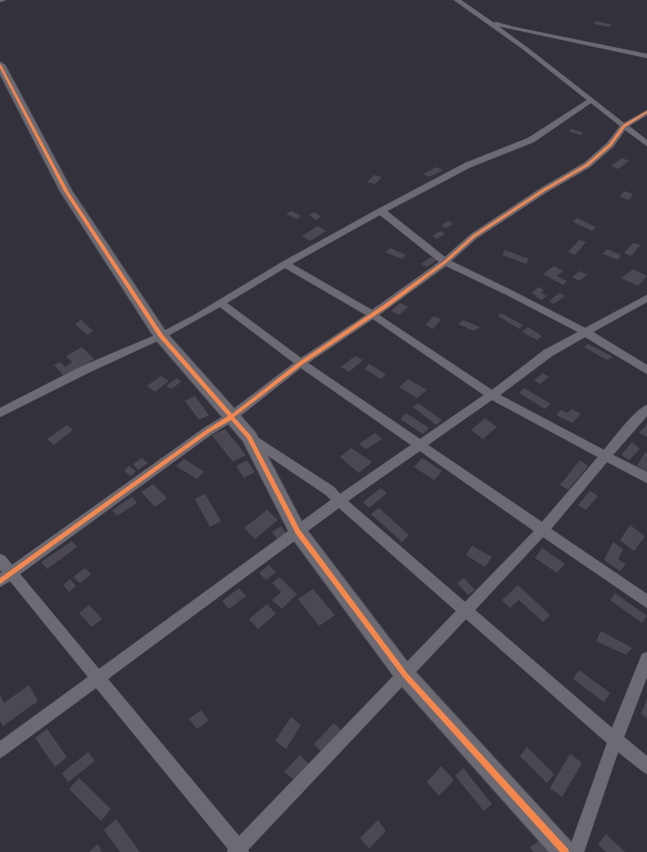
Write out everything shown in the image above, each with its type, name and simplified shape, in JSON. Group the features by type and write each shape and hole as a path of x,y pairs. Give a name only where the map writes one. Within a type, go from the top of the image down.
{"street":[{"path":"457,0 526,49 647,144"},
{"path":"488,22 514,29 647,56"},
{"path":"0,65 66,191 161,336 230,417 249,437 330,491 466,611 647,766"},
{"path":"0,413 86,369 161,336 221,303 285,264 381,211 468,165 531,140 591,100"},
{"path":"5,577 208,431 230,417 301,363 373,315 445,262 474,236 544,190 588,165 610,145 624,126 647,112"},
{"path":"381,211 445,262 510,293 585,332 647,370"},
{"path":"285,264 373,315 492,395 647,478"},
{"path":"0,750 340,501 492,395 548,353 647,298"},
{"path":"221,303 301,363 542,531 647,602"},
{"path":"0,560 5,577 97,678 238,851 542,531 647,409"},
{"path":"249,437 298,532 404,675 565,852"},
{"path":"576,852 615,740 647,658"}],"building":[{"path":"597,21 612,25 609,27 594,24"},
{"path":"571,129 583,132 581,135 569,132"},
{"path":"622,158 629,161 618,169 611,166"},
{"path":"437,167 443,170 429,177 423,174"},
{"path":"374,175 382,177 375,184 367,182"},
{"path":"624,191 633,194 629,200 620,197"},
{"path":"291,211 301,216 297,219 286,214"},
{"path":"314,212 321,217 316,220 309,215"},
{"path":"577,218 596,227 592,231 573,222"},
{"path":"449,221 453,224 446,228 441,225"},
{"path":"318,226 326,231 310,241 302,236"},
{"path":"440,231 445,234 437,239 432,236"},
{"path":"579,240 586,242 575,255 568,252"},
{"path":"633,243 640,245 631,256 624,253"},
{"path":"390,248 406,255 402,259 385,252"},
{"path":"607,249 621,255 618,260 603,254"},
{"path":"505,250 529,259 526,264 502,255"},
{"path":"431,257 437,260 427,267 421,264"},
{"path":"554,266 563,271 557,276 567,281 563,285 543,274"},
{"path":"633,269 647,276 638,286 621,278"},
{"path":"580,271 587,275 579,281 572,277"},
{"path":"538,287 544,290 541,293 547,296 541,300 532,293"},
{"path":"559,293 565,296 554,304 549,301"},
{"path":"400,303 408,307 399,315 391,311"},
{"path":"501,313 523,325 519,329 498,316"},
{"path":"434,316 441,319 433,329 425,325"},
{"path":"81,320 93,331 87,335 75,324"},
{"path":"463,320 480,327 474,331 458,324"},
{"path":"528,327 542,336 537,340 522,332"},
{"path":"588,344 613,357 607,360 584,347"},
{"path":"82,347 94,359 64,376 54,365 60,362 65,367 72,362 66,356"},
{"path":"355,356 363,360 349,372 341,367"},
{"path":"369,364 386,374 381,379 364,369"},
{"path":"543,373 549,377 540,384 534,380"},
{"path":"161,376 169,381 155,392 147,386"},
{"path":"177,378 181,382 171,389 166,386"},
{"path":"408,379 427,390 417,398 399,387"},
{"path":"524,388 551,404 545,409 519,393"},
{"path":"195,396 209,415 199,420 185,401"},
{"path":"418,403 442,420 436,425 413,407"},
{"path":"572,409 581,414 572,423 556,415 561,410 567,413"},
{"path":"406,413 429,428 423,434 400,419"},
{"path":"485,418 497,427 483,439 471,430"},
{"path":"647,424 647,437 639,433"},
{"path":"67,425 73,430 54,445 47,439"},
{"path":"225,429 246,455 233,462 212,435"},
{"path":"375,433 382,439 366,449 359,444"},
{"path":"632,442 640,449 629,460 621,455"},
{"path":"351,448 372,462 359,473 340,457"},
{"path":"645,452 647,453 647,471 637,466"},
{"path":"142,458 148,463 138,470 133,464"},
{"path":"422,458 442,471 434,480 414,467"},
{"path":"184,459 204,472 197,479 176,466"},
{"path":"247,460 255,472 244,478 236,466"},
{"path":"580,460 588,466 568,490 560,485"},
{"path":"129,466 136,471 131,476 124,471"},
{"path":"153,484 167,498 155,507 141,492"},
{"path":"381,488 387,493 369,508 363,502"},
{"path":"590,491 598,496 586,510 578,505"},
{"path":"205,494 221,521 210,527 195,499"},
{"path":"132,497 137,503 117,516 112,510"},
{"path":"379,508 409,535 402,542 371,514"},
{"path":"267,510 278,520 255,539 244,528"},
{"path":"630,525 645,536 634,551 620,540"},
{"path":"281,526 286,533 277,539 272,532"},
{"path":"72,541 77,547 47,569 41,562"},
{"path":"613,542 623,549 618,559 626,564 620,571 604,560"},
{"path":"472,546 492,557 485,567 466,555"},
{"path":"542,548 565,564 557,573 535,558"},
{"path":"269,565 276,572 266,580 259,573"},
{"path":"85,568 91,574 80,583 73,577"},
{"path":"279,577 297,594 282,609 272,600 281,592 272,583"},
{"path":"464,578 475,590 468,595 457,583"},
{"path":"70,579 76,586 69,592 63,585"},
{"path":"518,585 550,615 543,622 519,600 510,608 502,600"},
{"path":"239,588 246,596 229,609 222,601"},
{"path":"313,589 335,615 319,626 298,599"},
{"path":"615,593 647,616 642,623 610,600"},
{"path":"267,604 276,614 258,629 249,619"},
{"path":"89,605 102,619 92,627 79,613"},
{"path":"601,631 632,648 626,655 596,641"},
{"path":"579,670 610,693 604,702 573,679"},
{"path":"29,685 38,701 3,726 0,721 0,694 4,703"},
{"path":"647,699 647,718 641,714"},
{"path":"201,710 209,720 197,729 189,719"},
{"path":"291,717 301,725 286,749 275,741"},
{"path":"334,723 343,732 323,754 314,744"},
{"path":"47,729 67,757 55,767 35,738"},
{"path":"527,747 554,774 547,783 520,756"},
{"path":"88,752 95,761 68,782 62,773"},
{"path":"570,754 582,763 562,797 550,788"},
{"path":"300,755 309,764 293,779 284,772"},
{"path":"441,766 454,780 439,796 427,782"},
{"path":"463,768 492,804 484,811 455,776"},
{"path":"79,778 111,809 101,821 69,789"},
{"path":"116,819 140,852 120,852 104,830"},
{"path":"378,820 386,831 369,849 360,838"},
{"path":"606,834 625,852 606,852 598,845"},
{"path":"546,837 555,852 533,852 530,847"},
{"path":"98,844 102,852 89,852"}],"cycle path":[{"path":"0,65 66,191 161,336 249,437 298,532 405,675 565,852"},
{"path":"0,581 208,431 231,417 301,363 387,305 445,262 474,236 544,190 587,165 610,145 624,126 647,112"}]}
